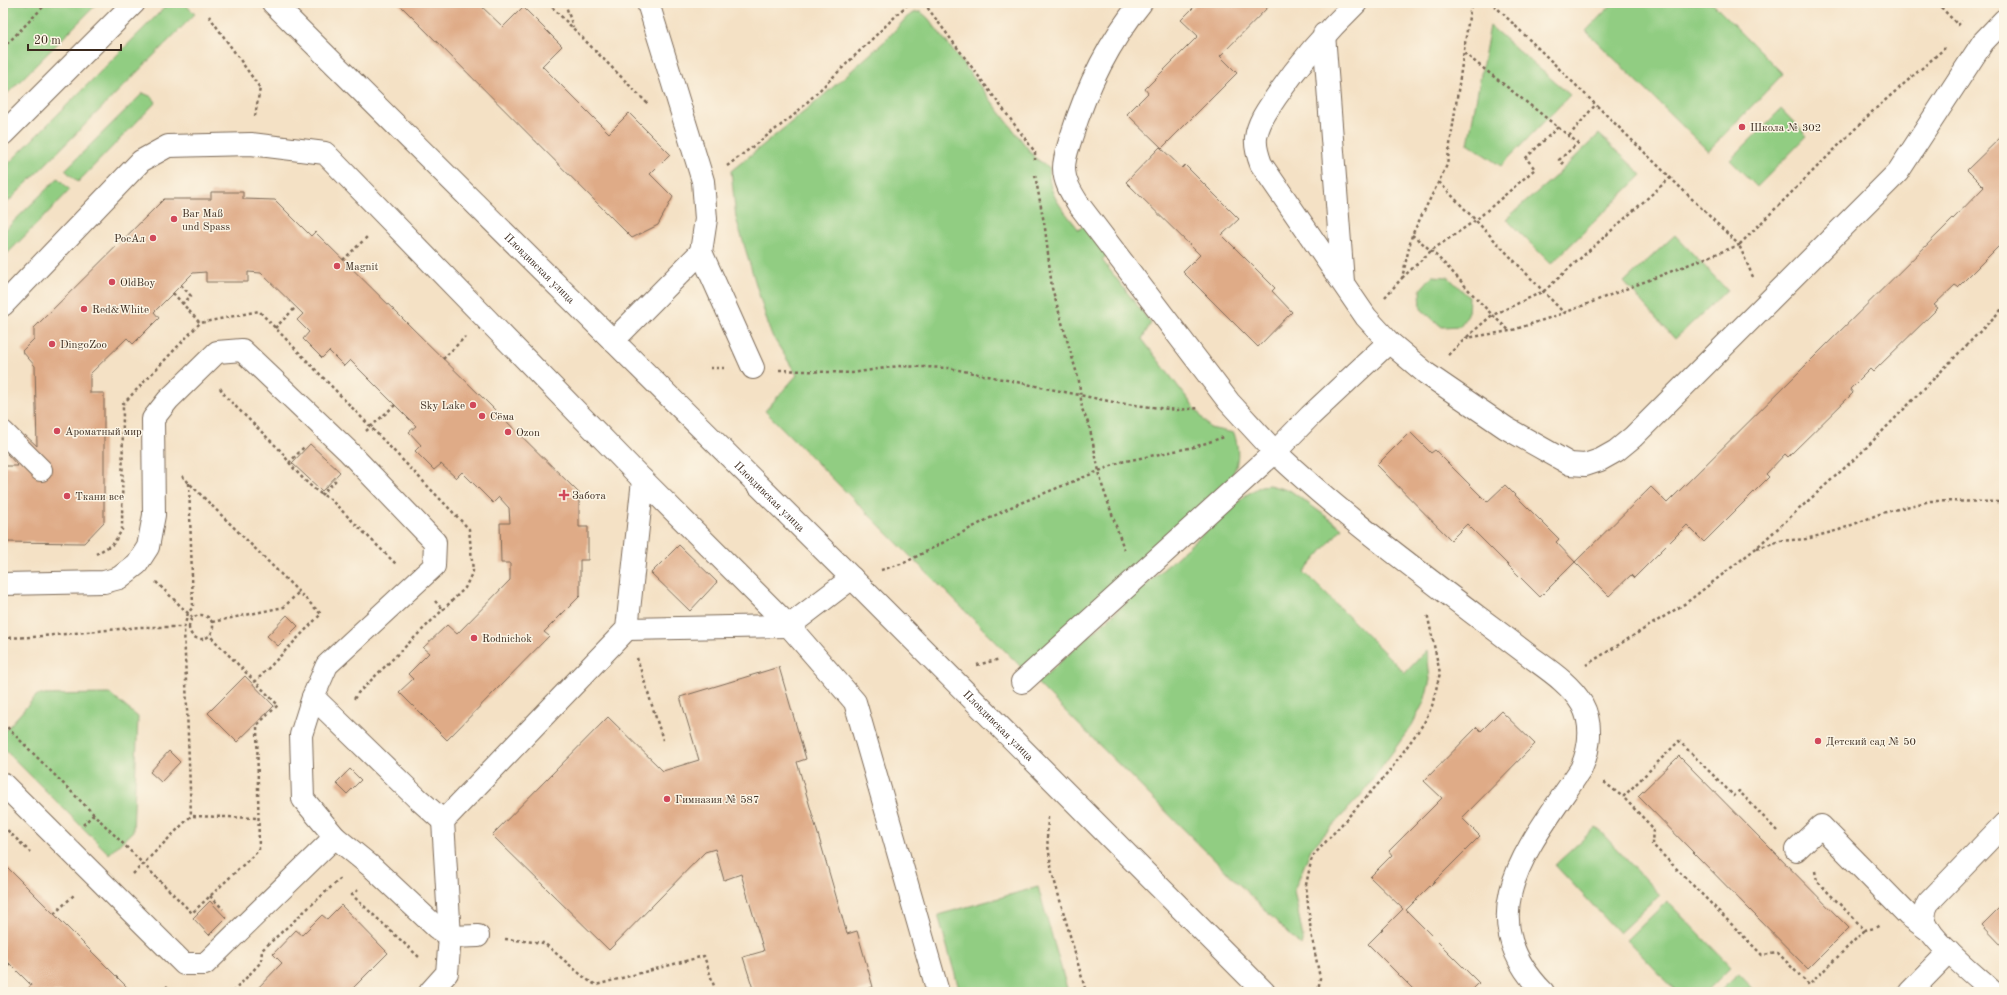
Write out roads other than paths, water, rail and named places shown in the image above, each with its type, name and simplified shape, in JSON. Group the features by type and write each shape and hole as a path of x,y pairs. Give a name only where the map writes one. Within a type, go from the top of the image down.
{"street":[{"path":"3,134 134,3"},
{"name":"Пловдивская улица","path":"273,3 852,578 1264,992"},
{"path":"648,3 703,181 706,219 701,252 753,368"},
{"path":"1141,3 1112,42 1093,80 1075,126 1064,167 1065,178 1079,205 1229,402 1251,428 1310,485 1441,589 1562,680 1575,693 1587,716 1589,729 1587,755 1582,769 1520,863 1509,896 1507,912 1508,929 1512,946 1521,966 1543,992"},
{"path":"1356,3 1324,34 1291,74 1265,114 1258,129 1256,140 1257,152 1261,164 1366,317 1389,342 1427,374 1506,428 1570,464 1585,465 1600,460 1616,451 1633,437 1898,172 1983,42 2004,20"},
{"path":"1324,34 1343,283"},
{"path":"3,305 141,161 168,146 251,144 325,153 643,480 788,626 855,702 938,992"},
{"path":"613,341 701,252"},
{"path":"1022,682 1275,452 1310,416 1389,342"},
{"path":"3,584 104,582 119,578 137,564 148,547 154,515 153,419 168,400 216,352 242,350 347,450 435,542 434,566 326,665 313,696 301,735 303,799 335,837 373,868 437,928 450,937 478,936"},
{"path":"3,432 41,470"},
{"path":"443,821 627,629 643,480"},
{"path":"627,629 788,626 852,578"},
{"path":"313,696 416,797 443,821 450,937 447,973 430,992"},
{"path":"3,784 184,964 205,964 335,837"},
{"path":"1930,931 1925,923 1924,913 1928,903 2004,824"},
{"path":"1796,850 1821,826 1902,909 1930,931 1949,952 1994,992"},
{"path":"1910,992 1949,952"}],"place":[{"name":"Школа № 302","path":"1742,127"},
{"name":"Bar Maß und Spass","path":"174,219"},
{"name":"РосАл","path":"153,238"},
{"name":"Magnit","path":"337,266"},
{"name":"OldBoy","path":"112,282"},
{"name":"Red&White","path":"84,309"},
{"name":"DingoZoo","path":"52,344"},
{"name":"Sky Lake","path":"473,405"},
{"name":"Сёма","path":"482,416"},
{"name":"Ароматный мир","path":"57,431"},
{"name":"Ozon","path":"508,432"},
{"name":"Забота","path":"564,495"},
{"name":"Ткани все","path":"67,496"},
{"name":"Rodnichok","path":"474,638"},
{"name":"Детский сад № 50","path":"1818,741"},
{"name":"Гимназия № 587","path":"667,799"}]}
